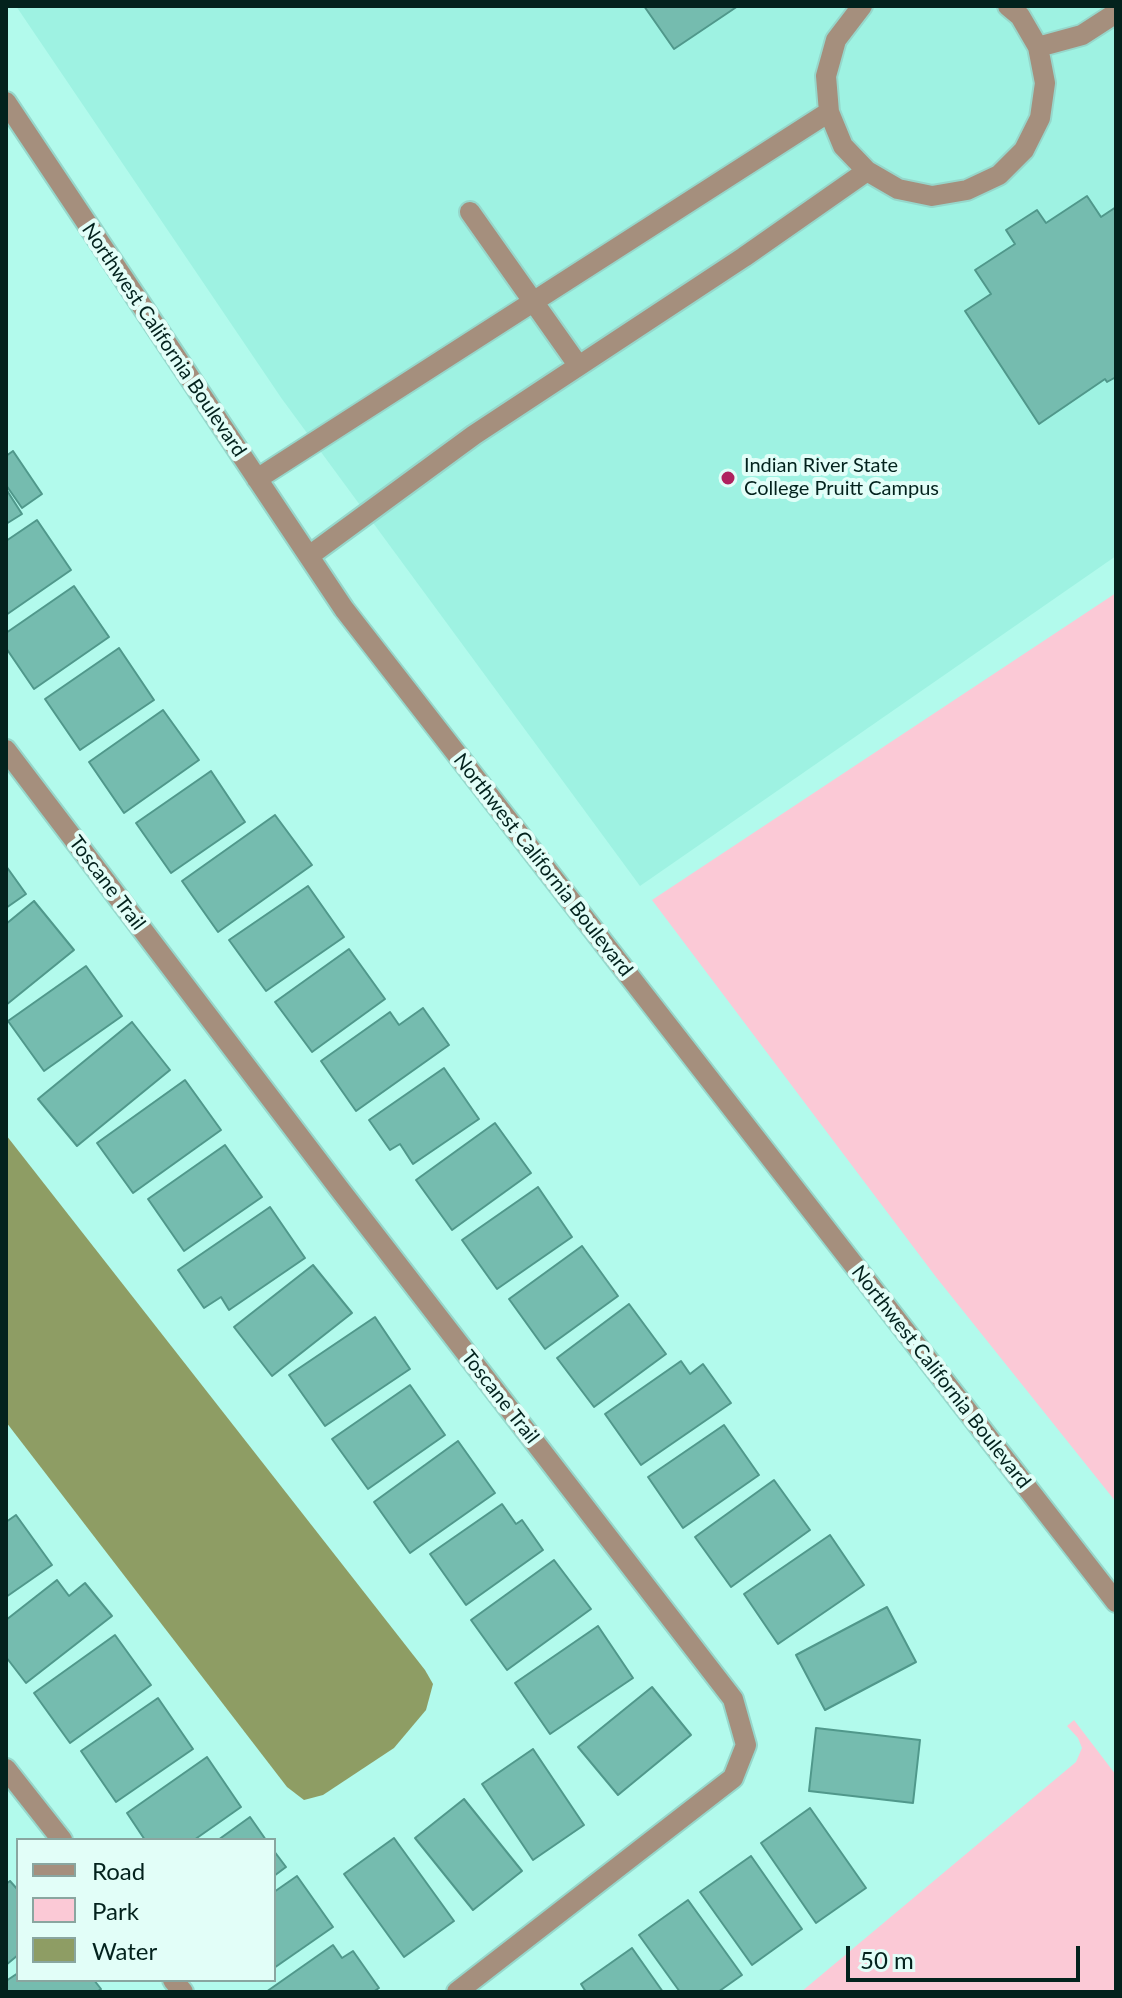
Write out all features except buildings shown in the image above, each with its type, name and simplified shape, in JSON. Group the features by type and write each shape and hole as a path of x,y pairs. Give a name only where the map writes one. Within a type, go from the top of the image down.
{"street":[{"path":"862,6 836,40 826,76 829,112 843,146 867,171 898,189 932,196 967,190 999,175 1024,150 1040,118 1045,83 1038,47 1020,16 1008,6"},
{"path":"1038,47 1082,35 1116,13"},
{"name":"Northwest California Boulevard","path":"6,102 344,609 1116,1602"},
{"path":"257,479 829,112"},
{"path":"309,556 474,435 744,257 867,171"},
{"path":"470,212 578,365"},
{"name":"Toscane Trail","path":"6,750 350,1203 733,1699 746,1745 733,1778 457,1992"},
{"path":"6,1769 60,1838"}],"shaded area":[{"name":"Indian River State College Pruitt Campus","path":"16,6 1116,6 1116,556 640,886 282,399"}],"green space":[{"path":"1116,593 1116,1502 936,1277 652,900"},
{"path":"1074,1720 1116,1775 1116,1992 801,1992 1076,1762 1082,1748 1067,1726"}],"water":[{"path":"6,1135 433,1684 426,1710 394,1748 323,1795 304,1800 287,1787 6,1422"}],"place":[{"name":"Indian River State College Pruitt Campus","path":"728,478"}]}
